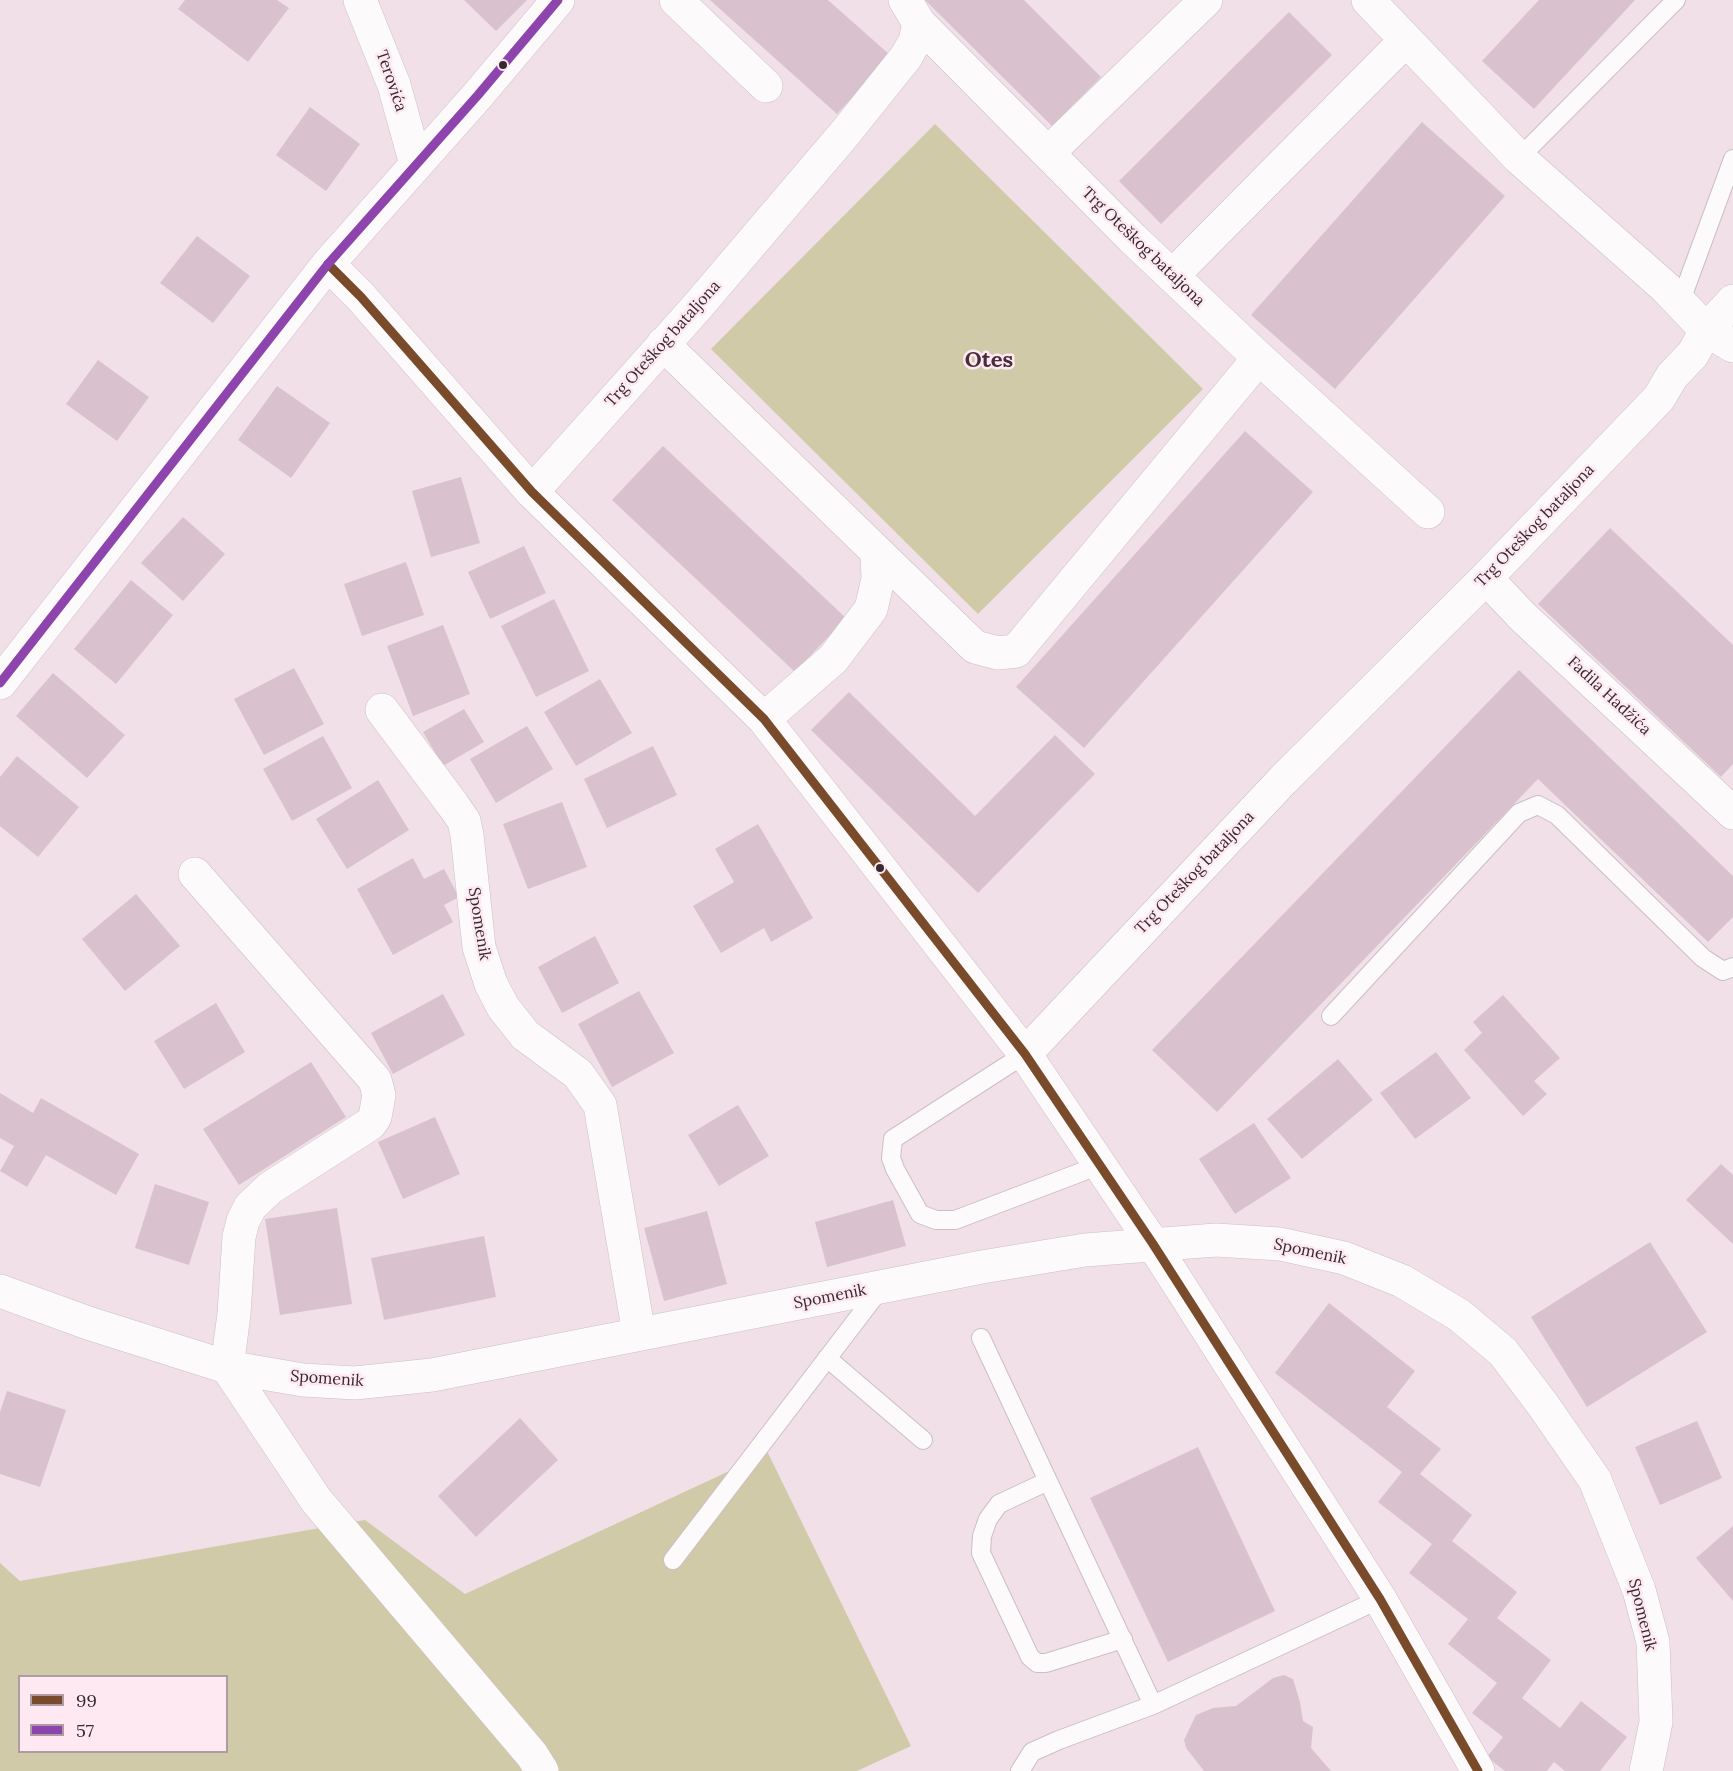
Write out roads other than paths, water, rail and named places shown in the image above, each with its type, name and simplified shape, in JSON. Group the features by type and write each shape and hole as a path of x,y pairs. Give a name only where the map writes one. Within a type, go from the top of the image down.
{"street":[{"name":"Terovića","path":"360,0 394,85 416,164"},
{"path":"0,683 328,264 478,95 558,0"},
{"path":"676,0 766,86"},
{"path":"1048,153 1206,0"},
{"path":"1368,0 1520,158 1720,338"},
{"name":"Trg Oteškog bataljona","path":"912,11 1048,153 1172,276 1428,512"},
{"name":"Trg Oteškog bataljona","path":"532,492 697,307 846,132 906,57 915,41 912,11"},
{"path":"1172,276 1406,40"},
{"path":"328,264 361,297 532,492 764,719 1025,1054 1153,1244 1380,1599 1478,1771"},
{"name":"Trg Oteškog bataljona","path":"1025,1054 1283,780 1486,578 1659,398 1672,376 1693,354 1720,338 1733,301"},
{"path":"663,344 975,647 998,653 1016,651 1259,358"},
{"path":"764,719 833,659 871,609 878,579 877,552"},
{"name":"Fadila Hadžića","path":"1486,578 1523,616 1733,813"},
{"name":"Spomenik","path":"382,710 464,821 479,947 491,984 503,1007 525,1035 578,1074 600,1105 639,1334"},
{"path":"195,874 375,1080 379,1095 375,1117 370,1124 270,1188 250,1207 239,1237 234,1314 227,1367 316,1500 532,1755 542,1771"},
{"name":"Spomenik","path":"0,1291 88,1323 227,1367 303,1380 355,1383 393,1381 432,1375 882,1287 1085,1250 1216,1240 1280,1244 1344,1258 1402,1281 1450,1309 1503,1352 1595,1480 1639,1590 1653,1642 1656,1722 1646,1771"}],"lane":[{"path":"1520,158 1676,0"},
{"path":"1680,303 1733,159"},
{"path":"1331,1016 1520,813 1538,805 1557,814 1702,958 1723,970 1733,967"},
{"path":"1025,1054 893,1139 891,1158 920,1214 936,1220 955,1220 1100,1165"},
{"path":"673,1560 882,1287"},
{"path":"981,1338 1153,1705"},
{"path":"827,1358 923,1440"},
{"path":"1048,1481 999,1504 988,1519 982,1536 981,1553 1030,1657 1037,1663 1046,1663 1123,1639"},
{"path":"1020,1771 1032,1752 1153,1705 1380,1599"}],"district":[{"name":"Otes","path":"989,361"}]}
